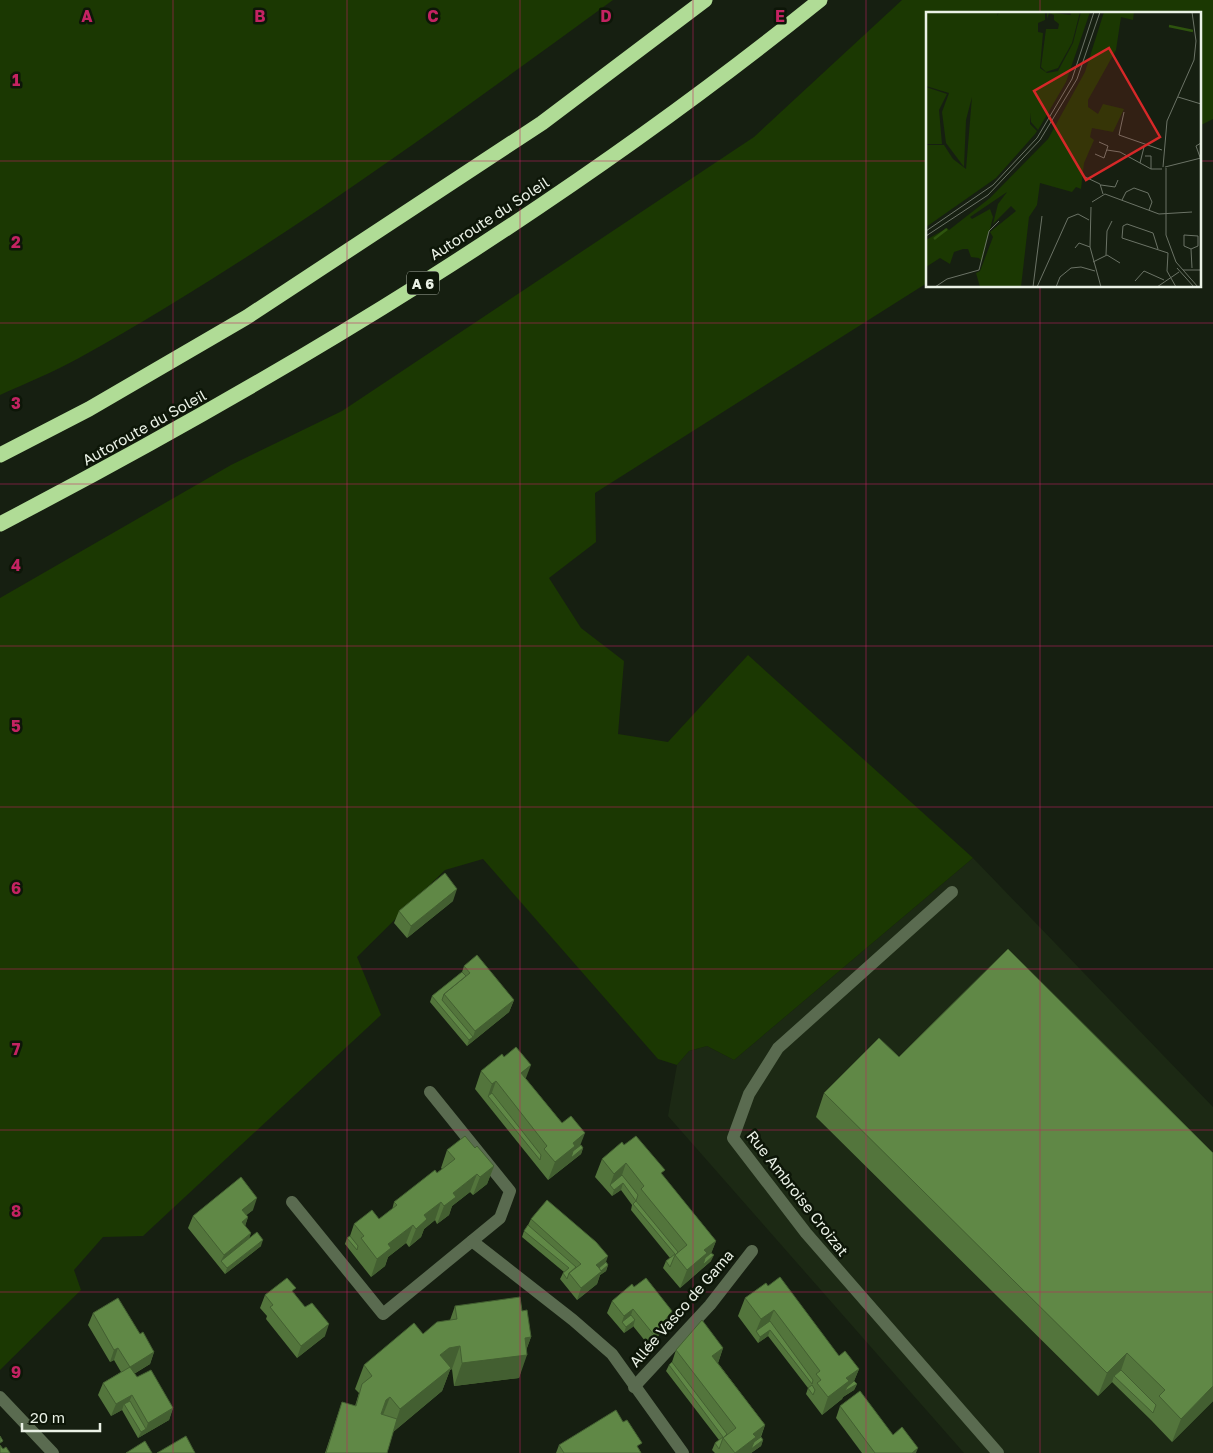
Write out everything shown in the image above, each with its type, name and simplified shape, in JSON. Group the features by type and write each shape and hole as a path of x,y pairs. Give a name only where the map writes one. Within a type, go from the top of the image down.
{"highway":[{"path":"0,455 89,409 247,317 542,123 705,0"},
{"name":"Autoroute du Soleil","path":"0,524 129,456 254,386 394,302 602,164 765,45 820,0"}],"street":[{"name":"Rue Ambroise Croizat","path":"952,892 778,1048 748,1094 733,1138 806,1233 998,1453"},
{"path":"292,1202 383,1314 500,1218 510,1191 430,1092"},
{"path":"472,1241 573,1320 612,1354 683,1453"},
{"name":"Allée Vasco de Gama","path":"634,1387 710,1305 752,1251"},
{"path":"0,1397 53,1453"}],"shaded area":[{"path":"973,858 1213,1107 1213,1453 964,1453 668,1116 677,1065 689,1051 707,1046 734,1060"}],"green space":[{"path":"0,0 613,0 351,187 217,276 79,358 0,395"},
{"path":"902,0 1213,0 1213,119 1200,126 1200,12 926,12 926,284 595,493 596,542 549,578 581,628 624,661 618,734 668,742 748,655 973,858 734,1060 707,1046 689,1051 677,1065 658,1059 483,859 445,870 357,957 381,1015 143,1236 103,1237 74,1270 81,1290 0,1370 0,598 231,465 342,411 754,137"}],"building":[{"path":"445,873 457,889 411,926 399,911"},
{"path":"1008,949 1213,1153 1213,1386 1181,1419 1159,1396 1165,1390 1127,1353 1107,1373 824,1093 879,1038 899,1057"},
{"path":"477,955 514,1000 475,1031 444,994 470,973 464,966"},
{"path":"462,972 466,976 444,994 442,1000 473,1037 469,1040 432,996"},
{"path":"516,1047 531,1065 521,1073 562,1123 571,1116 585,1133 573,1143 575,1146 555,1162 544,1149 547,1146 496,1081 492,1084 481,1071 502,1054 504,1057"},
{"path":"492,1093 541,1155 540,1160 488,1096"},
{"path":"465,1136 475,1148 477,1146 494,1166 480,1177 477,1174 453,1193 456,1197 444,1206 441,1202 424,1215 427,1219 416,1229 413,1225 388,1244 391,1248 377,1259 361,1238 364,1236 354,1224 372,1210 379,1219 397,1205 394,1202 435,1170 437,1173 455,1159 447,1150"},
{"path":"636,1136 665,1170 661,1173 716,1241 704,1250 707,1253 687,1270 675,1255 687,1245 641,1189 644,1186 626,1163 614,1174 602,1159 622,1142 624,1145"},
{"path":"581,1145 583,1148 571,1158 573,1151"},
{"path":"622,1175 638,1195 636,1201 623,1183 614,1190 610,1185"},
{"path":"241,1177 257,1198 242,1210 248,1217 242,1222 251,1233 224,1255 193,1216"},
{"path":"547,1200 596,1242 608,1256 596,1265 602,1271 581,1288 569,1273 581,1264 531,1219"},
{"path":"636,1201 678,1252 670,1267 666,1261 675,1254 633,1204"},
{"path":"528,1225 576,1267 569,1273 567,1279 563,1273 569,1268 524,1231"},
{"path":"257,1232 263,1240 227,1268 221,1261"},
{"path":"350,1236 358,1246 357,1250 347,1238"},
{"path":"711,1253 714,1255 703,1265 705,1258"},
{"path":"606,1262 608,1265 601,1271 599,1268"},
{"path":"780,1277 839,1356 845,1351 859,1369 846,1378 849,1381 828,1397 817,1383 821,1380 816,1374 820,1371 774,1310 761,1319 745,1298 766,1283 768,1286"},
{"path":"287,1278 296,1288 292,1291 305,1307 312,1303 329,1324 301,1346 270,1307 273,1305 265,1295"},
{"path":"646,1278 672,1311 654,1335 633,1309 624,1316 612,1301 632,1284 634,1287"},
{"path":"520,1297 522,1311 527,1310 531,1337 525,1338 527,1355 462,1363 460,1346 449,1348 440,1355 451,1368 400,1409 390,1397 386,1400 381,1414 397,1419 387,1453 326,1453 342,1402 356,1406 362,1384 372,1376 364,1365 414,1323 423,1334 437,1322 457,1319 455,1306"},
{"path":"118,1298 140,1334 143,1332 154,1352 130,1367 118,1348 114,1350 93,1313"},
{"path":"631,1315 635,1320 626,1327 622,1322"},
{"path":"702,1320 723,1348 712,1356 765,1425 753,1434 756,1437 735,1453 723,1438 736,1428 676,1350"},
{"path":"770,1321 813,1380 812,1384 770,1330 760,1337 756,1331"},
{"path":"672,1362 727,1434 723,1438 719,1449 715,1443 723,1437 669,1365"},
{"path":"130,1367 137,1377 151,1370 173,1408 148,1423 132,1395 116,1404 103,1383"},
{"path":"1121,1370 1156,1405 1153,1413 1114,1376"},
{"path":"854,1381 857,1384 845,1391 847,1387"},
{"path":"812,1385 815,1390 813,1395 808,1388"},
{"path":"860,1391 893,1435 902,1427 918,1448 912,1453 875,1453 840,1406"},
{"path":"130,1401 146,1429 141,1432 124,1404"},
{"path":"616,1410 623,1422 627,1420 642,1443 637,1446 641,1453 564,1453 559,1445"},
{"path":"186,1436 195,1453 157,1453"},
{"path":"761,1437 763,1440 751,1449 754,1442"},
{"path":"145,1441 152,1453 126,1453"},
{"path":"0,1445 3,1449 6,1447 10,1453 0,1453"}]}
